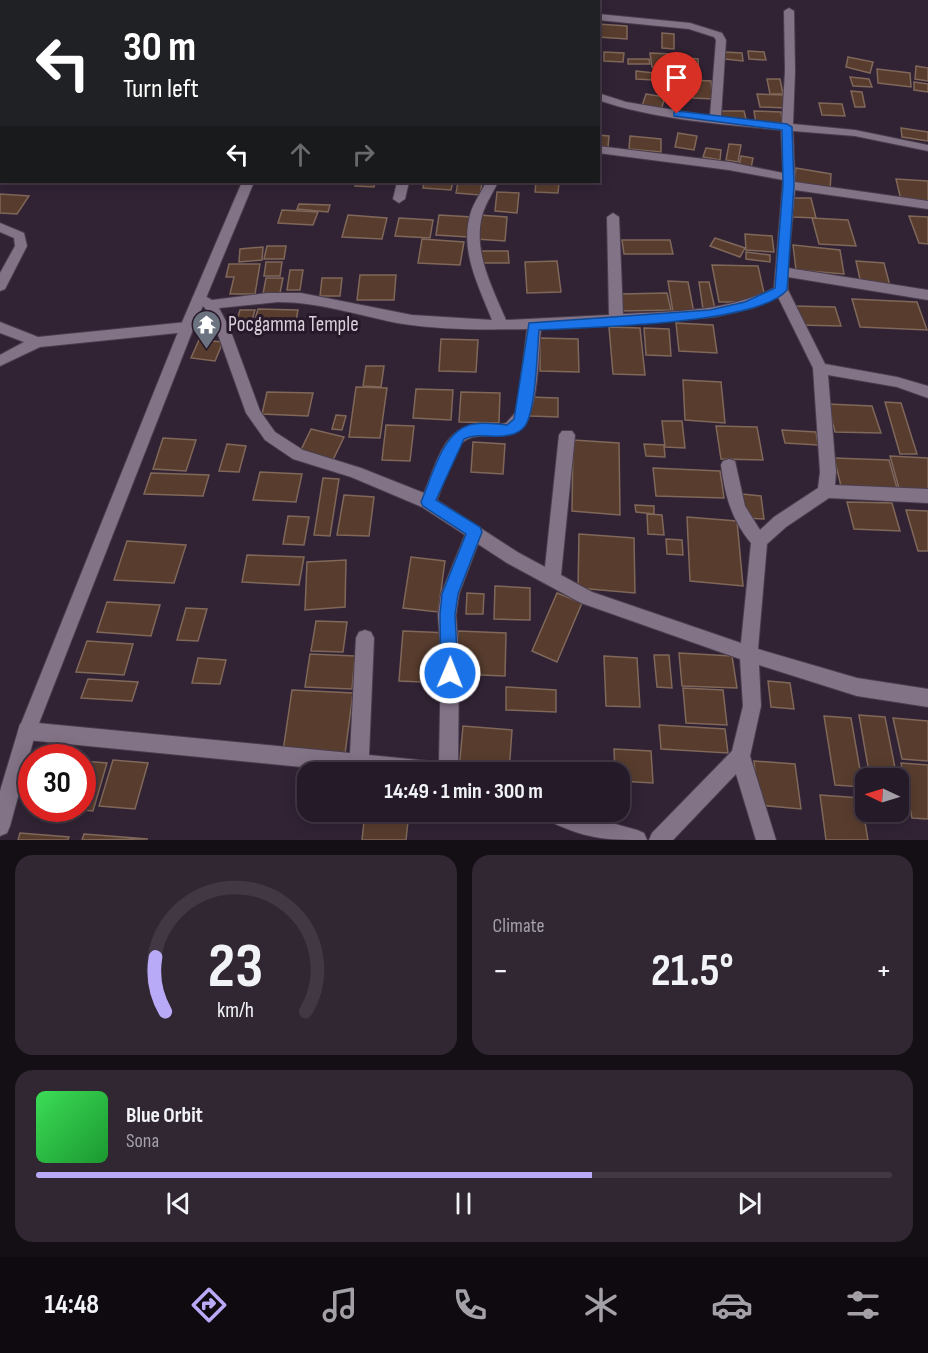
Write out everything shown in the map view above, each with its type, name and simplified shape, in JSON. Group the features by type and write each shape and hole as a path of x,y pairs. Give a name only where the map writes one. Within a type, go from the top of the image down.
{"street":[{"path":"789,11 790,70 787,127 789,181 781,290 820,368 828,472 826,491"},
{"path":"600,17 671,23 709,30 718,35 722,40 715,120"},
{"path":"600,97 624,105 715,120 855,133 928,148"},
{"path":"600,149 729,166 789,181 928,205"},
{"path":"0,826 27,731 187,327 205,301 248,183"},
{"path":"399,199 403,183"},
{"path":"492,183 476,214 472,235 475,259 502,326"},
{"path":"613,217 616,320"},
{"path":"0,227 16,232 20,236 21,246 0,286"},
{"path":"781,271 928,295"},
{"path":"205,301 302,298 376,315 414,320 534,326 710,314 748,306 781,290"},
{"path":"205,301 223,329 253,413 270,436 298,455 355,472 428,502 513,558 587,598 749,654 857,687 928,698"},
{"path":"428,502 459,435 474,429 507,430 520,422 524,411 534,326"},
{"path":"0,327 37,342"},
{"path":"0,361 37,342 187,327"},
{"path":"820,368 897,382 928,392"},
{"path":"552,579 567,435"},
{"path":"729,465 735,503 740,516 759,541 749,654 752,706 740,756 766,840"},
{"path":"759,541 780,522 826,491 928,496"},
{"path":"446,762 450,657 447,615 450,594 475,532"},
{"path":"359,762 365,638"},
{"path":"27,731 330,762"},
{"path":"658,840 740,756"},
{"path":"574,822 637,840"}],"building":[{"path":"600,24 627,26 627,39 600,37"},
{"path":"662,33 674,34 674,49 662,48"},
{"path":"748,51 764,52 766,60 749,59"},
{"path":"604,52 624,53 623,62 604,61"},
{"path":"724,52 742,53 743,61 725,59"},
{"path":"650,53 673,54 676,68 652,67"},
{"path":"679,57 698,59 699,73 680,72"},
{"path":"848,57 873,62 870,73 846,67"},
{"path":"628,59 649,59 650,64 628,64"},
{"path":"916,66 928,68 928,81 915,79"},
{"path":"877,69 910,73 911,87 878,83"},
{"path":"636,71 654,73 654,80 636,79"},
{"path":"657,73 668,73 669,86 657,85"},
{"path":"850,77 869,79 872,87 853,86"},
{"path":"767,79 780,79 783,94 770,94"},
{"path":"692,80 711,81 713,99 693,98"},
{"path":"914,82 928,84 928,92 914,90"},
{"path":"670,84 688,86 687,99 669,96"},
{"path":"851,91 862,92 865,107 855,107"},
{"path":"646,94 665,97 661,110 642,106"},
{"path":"757,94 783,95 786,108 760,107"},
{"path":"819,103 842,104 845,116 822,115"},
{"path":"719,111 744,111 746,119 720,118"},
{"path":"754,111 781,112 783,124 756,123"},
{"path":"901,128 928,132 928,141 902,137"},
{"path":"678,133 697,136 694,150 675,147"},
{"path":"600,135 609,136 608,148 600,147"},
{"path":"630,136 661,139 661,152 629,149"},
{"path":"729,144 741,145 738,162 726,160"},
{"path":"706,148 721,150 720,160 703,157"},
{"path":"741,156 753,158 751,168 739,166"},
{"path":"796,168 831,174 830,190 794,184"},
{"path":"896,179 928,181 928,202 901,200"},
{"path":"356,183 375,183 374,187 355,186"},
{"path":"424,183 453,183 451,190 423,188"},
{"path":"458,183 482,183 480,195 456,193"},
{"path":"536,183 559,183 558,193 535,192"},
{"path":"497,192 519,193 517,213 495,211"},
{"path":"0,194 29,196 17,214 0,213"},
{"path":"789,198 811,198 816,218 793,217"},
{"path":"299,204 330,205 328,212 297,209"},
{"path":"282,210 318,212 313,225 278,223"},
{"path":"348,215 387,218 382,239 342,237"},
{"path":"439,215 472,217 468,237 436,235"},
{"path":"479,215 507,217 505,241 476,239"},
{"path":"909,216 928,217 928,244 919,243"},
{"path":"399,218 433,220 430,238 395,236"},
{"path":"812,218 848,220 856,246 819,244"},
{"path":"745,234 772,236 774,252 746,250"},
{"path":"715,238 745,248 740,257 710,246"},
{"path":"422,239 464,242 460,265 418,263"},
{"path":"622,240 670,240 673,254 624,254"},
{"path":"793,245 840,250 844,274 796,270"},
{"path":"267,246 286,246 284,259 264,259"},
{"path":"263,247 262,260 239,262 240,249"},
{"path":"481,251 508,251 509,263 481,263"},
{"path":"746,252 770,255 770,262 746,259"},
{"path":"557,261 561,292 527,293 525,262"},
{"path":"856,261 884,263 890,286 861,284"},
{"path":"266,262 282,262 280,276 264,276"},
{"path":"229,264 260,264 255,294 230,294 234,277 226,277"},
{"path":"712,265 758,266 764,293 748,302 719,302"},
{"path":"290,270 303,270 300,290 287,290"},
{"path":"360,275 396,275 394,300 357,300"},
{"path":"266,278 283,278 280,293 263,294"},
{"path":"322,278 342,278 340,296 320,296"},
{"path":"668,281 688,282 694,313 673,312"},
{"path":"699,282 709,282 715,309 703,309"},
{"path":"667,293 671,310 622,311 619,294"},
{"path":"852,299 917,302 927,330 860,327"},
{"path":"793,306 835,307 841,326 797,325"},
{"path":"258,309 298,310 294,331 252,330"},
{"path":"240,310 255,310 251,324 236,323"},
{"path":"676,323 713,325 717,353 679,351"},
{"path":"609,327 640,328 645,375 613,374"},
{"path":"644,328 669,329 671,356 646,355"},
{"path":"540,338 578,339 579,372 540,371"},
{"path":"441,339 478,340 476,372 439,371"},
{"name":"Pocgamma Temple","path":"199,340 223,342 215,361 191,358"},
{"path":"366,366 384,366 381,387 363,386"},
{"path":"683,380 721,382 725,423 685,420"},
{"path":"356,387 387,388 380,438 349,437"},
{"path":"416,389 453,390 451,420 413,418"},
{"path":"267,392 313,393 308,416 262,414"},
{"path":"461,392 500,393 499,423 459,422"},
{"path":"530,397 558,398 558,417 530,416"},
{"path":"885,402 901,403 917,454 900,454"},
{"path":"828,404 872,406 881,433 835,432"},
{"path":"336,415 346,416 342,430 332,429"},
{"path":"662,421 682,421 685,448 665,447"},
{"path":"386,425 414,426 410,461 382,460"},
{"path":"716,426 757,427 763,460 721,459"},
{"path":"311,429 344,437 333,460 300,452"},
{"path":"782,430 816,432 818,445 785,443"},
{"path":"163,438 196,440 186,471 153,469"},
{"path":"573,440 619,443 620,515 572,511"},
{"path":"473,442 505,444 503,474 471,472"},
{"path":"227,444 246,446 239,472 219,471"},
{"path":"644,444 664,445 665,457 646,456"},
{"path":"890,456 928,458 928,493 900,492"},
{"path":"834,458 889,460 897,488 841,486"},
{"path":"653,468 720,471 724,498 656,496"},
{"path":"260,472 302,474 296,502 253,500"},
{"path":"151,473 209,475 203,496 144,494"},
{"path":"323,478 339,479 330,536 314,535"},
{"path":"742,494 761,496 764,519 745,518"},
{"path":"344,495 374,497 369,536 337,535"},
{"path":"847,502 892,503 900,531 854,529"},
{"path":"635,505 654,506 654,514 636,512"},
{"path":"906,510 928,511 928,551 918,551"},
{"path":"647,514 662,515 664,535 648,534"},
{"path":"288,516 309,517 304,545 283,544"},
{"path":"687,517 737,521 743,586 690,581"},
{"path":"579,534 634,538 635,593 578,588"},
{"path":"666,539 682,540 683,555 667,554"},
{"path":"127,541 186,545 174,583 114,580"},
{"path":"247,555 304,557 299,585 242,582"},
{"path":"411,557 445,561 438,612 403,608"},
{"path":"346,560 345,607 305,610 307,562"},
{"path":"495,586 530,588 530,620 494,619"},
{"path":"467,593 484,594 483,614 466,614"},
{"path":"557,593 582,603 557,662 532,651"},
{"path":"107,602 160,605 151,636 97,632"},
{"path":"186,608 207,609 198,641 177,640"},
{"path":"316,621 347,622 343,652 311,651"},
{"path":"403,631 449,633 446,683 399,681"},
{"path":"458,631 506,633 505,676 456,674"},
{"path":"87,641 133,644 124,675 76,672"},
{"path":"679,653 732,656 737,688 682,686"},
{"path":"310,654 355,656 352,689 305,687"},
{"path":"654,655 669,655 672,688 657,687"},
{"path":"604,656 637,658 640,707 606,706"},
{"path":"198,658 226,660 220,684 192,683"},
{"path":"88,679 138,682 132,701 81,698"},
{"path":"768,681 790,683 794,709 771,707"},
{"path":"506,687 556,690 556,712 506,710"},
{"path":"683,688 723,690 727,725 686,723"},
{"path":"292,690 353,693 345,754 283,751"},
{"path":"859,715 885,717 895,768 868,768"},
{"path":"824,716 851,718 860,768 855,768 855,786 835,785"},
{"path":"893,718 928,721 928,761 902,759"},
{"path":"659,725 725,729 728,753 661,749"},
{"path":"463,726 512,730 510,762 460,762"},
{"path":"614,749 651,751 653,783 630,782 630,762 615,762"},
{"path":"113,760 148,763 135,809 99,806"},
{"path":"754,761 795,764 801,809 758,805"},
{"path":"96,762 107,763 96,801"},
{"path":"901,763 928,765 928,819 912,818 909,803 909,768 902,768"},
{"path":"820,795 855,798 855,822 865,822 868,840 826,840"},
{"path":"364,822 408,822 406,840 362,840"},
{"path":"20,833 69,837 68,840 18,840"},
{"path":"84,834 148,839 82,840"}],"place":[{"name":"Pocgamma Temple","path":"207,350"}],"route":[{"path":"450,673 450,631 447,615 450,594 475,532 428,502 459,435 474,429 507,430 520,422 524,411 534,326 710,314 748,306 781,290 789,185 787,127 677,114"}]}
